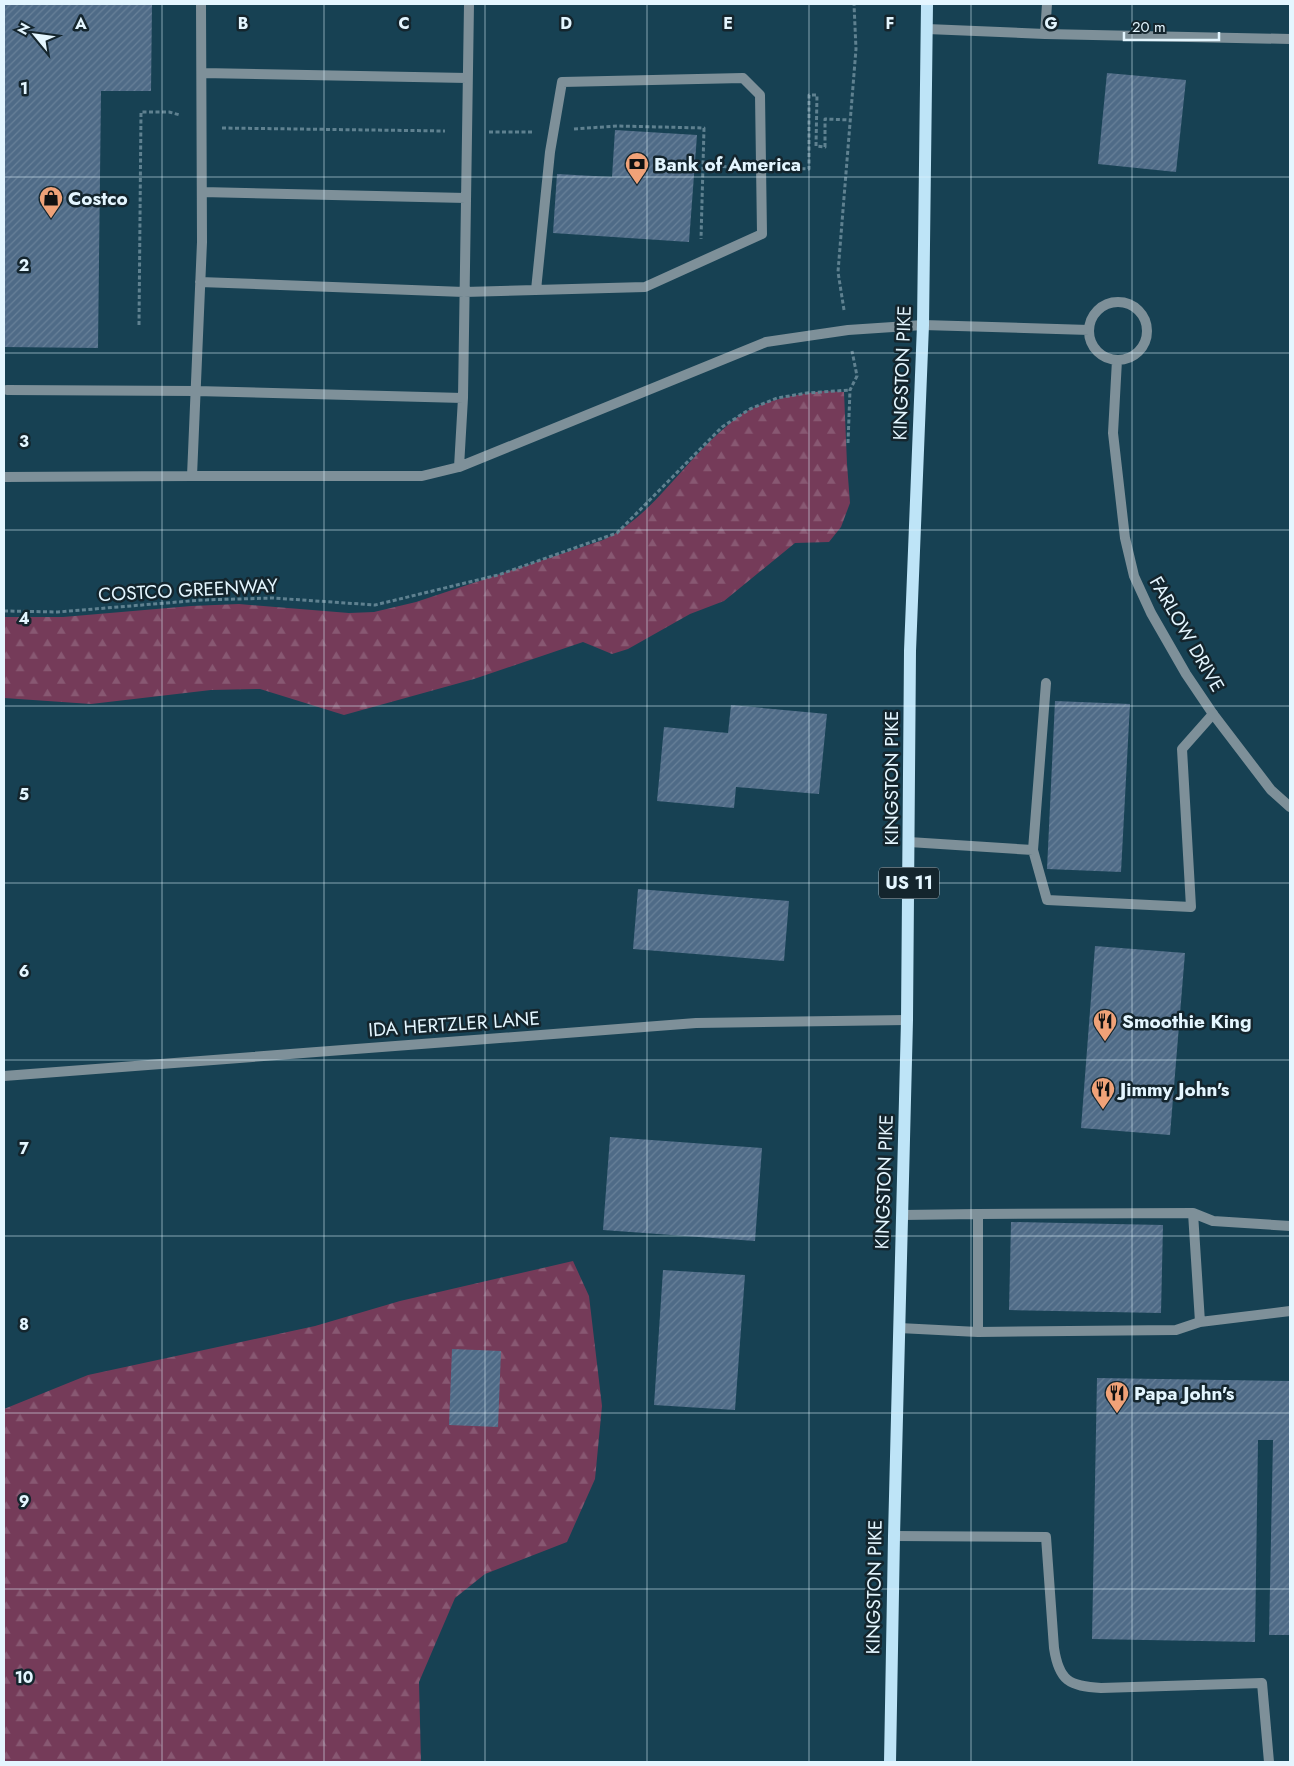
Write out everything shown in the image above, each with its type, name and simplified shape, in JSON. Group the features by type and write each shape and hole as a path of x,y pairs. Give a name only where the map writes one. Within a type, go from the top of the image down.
{"main road":[{"name":"KINGSTON PIKE","path":"890,1762 907,1020 910,651 923,325 927,4"}],"street":[{"path":"192,476 202,192 201,4"},
{"path":"459,467 463,398 469,4"},
{"path":"1045,34 1047,4"},
{"path":"927,29 1045,34 1290,39"},
{"path":"202,73 468,78"},
{"path":"200,282 464,292 536,290 644,287 762,234 760,95 743,78 562,82 554,131 536,290"},
{"path":"202,192 466,198"},
{"path":"1120,302 1137,308 1143,315 1147,333 1145,342 1139,351 1131,357 1117,360 1102,355 1095,348 1090,340 1089,330 1091,320 1096,313 1111,303 1120,302"},
{"path":"4,477 422,476 459,467 766,342 848,330 923,325 1089,330"},
{"name":"FARLOW DRIVE","path":"1117,360 1114,433 1125,538 1134,576 1151,613 1186,674 1213,714 1271,790 1290,807"},
{"path":"7,390 196,391 463,398"},
{"path":"1046,683 1033,850 1047,900 1191,907 1182,749 1213,714"},
{"path":"909,842 1033,850"},
{"name":"IDA HERTZLER LANE","path":"4,1076 696,1024 907,1020"},
{"path":"902,1215 1193,1213 1212,1221 1290,1226"},
{"path":"1193,1213 1200,1322"},
{"path":"978,1214 978,1332"},
{"path":"899,1328 978,1332 1176,1330 1200,1322 1290,1311"},
{"path":"894,1536 1046,1537 1054,1648 1056,1662 1063,1675 1072,1684 1082,1687 1100,1688 1262,1683 1269,1762"}],"path":[{"path":"848,443 850,390 857,376 838,272 856,49 854,4"},
{"path":"703,166 809,169 809,95 817,95 816,146 825,147 825,119 850,120"},
{"path":"139,325 141,112 169,112 222,128 530,133 618,126 704,128 701,262"},
{"name":"COSTCO GREENWAY","path":"4,612 58,612 202,600 273,598 375,605 498,575 618,533 722,427 750,409 777,398 807,393 850,390"}],"green space":[{"path":"824,391 844,392 850,503 841,527 829,542 795,543 724,601 690,614 628,649 612,654 583,642 474,679 344,715 260,689 211,690 91,704 4,698 4,617 63,617 191,606 239,604 349,613 374,612 416,602 603,540 620,530 651,505 705,446 740,415 775,400"},
{"path":"573,1261 589,1296 602,1406 595,1479 567,1542 485,1574 455,1598 419,1682 421,1762 4,1762 4,1409 88,1375 315,1326 400,1301"}],"building":[{"name":"Costco","path":"4,4 152,4 151,91 101,91 98,348 4,347"},
{"path":"1107,73 1186,80 1176,172 1098,164"},
{"path":"615,130 697,135 689,242 553,233 557,174 612,177"},
{"path":"1055,701 1130,704 1121,872 1047,869"},
{"path":"731,705 827,714 819,794 736,787 734,808 657,801 664,727 728,733"},
{"path":"638,889 789,901 784,961 633,949"},
{"path":"1095,946 1185,953 1170,1135 1081,1128"},
{"path":"610,1137 762,1148 755,1241 603,1230"},
{"path":"1011,1222 1163,1225 1161,1313 1009,1310"},
{"path":"663,1270 745,1275 735,1410 654,1405"},
{"path":"452,1349 501,1351 498,1427 449,1425"},
{"path":"1097,1378 1290,1381 1290,1635 1269,1635 1273,1440 1258,1440 1255,1642 1092,1639"}],"place":[{"name":"Bank of America","path":"637,185"},
{"name":"Costco","path":"51,219"},
{"name":"Smoothie King","path":"1105,1042"},
{"name":"Jimmy John's","path":"1103,1110"},
{"name":"Papa John's","path":"1117,1414"}]}
